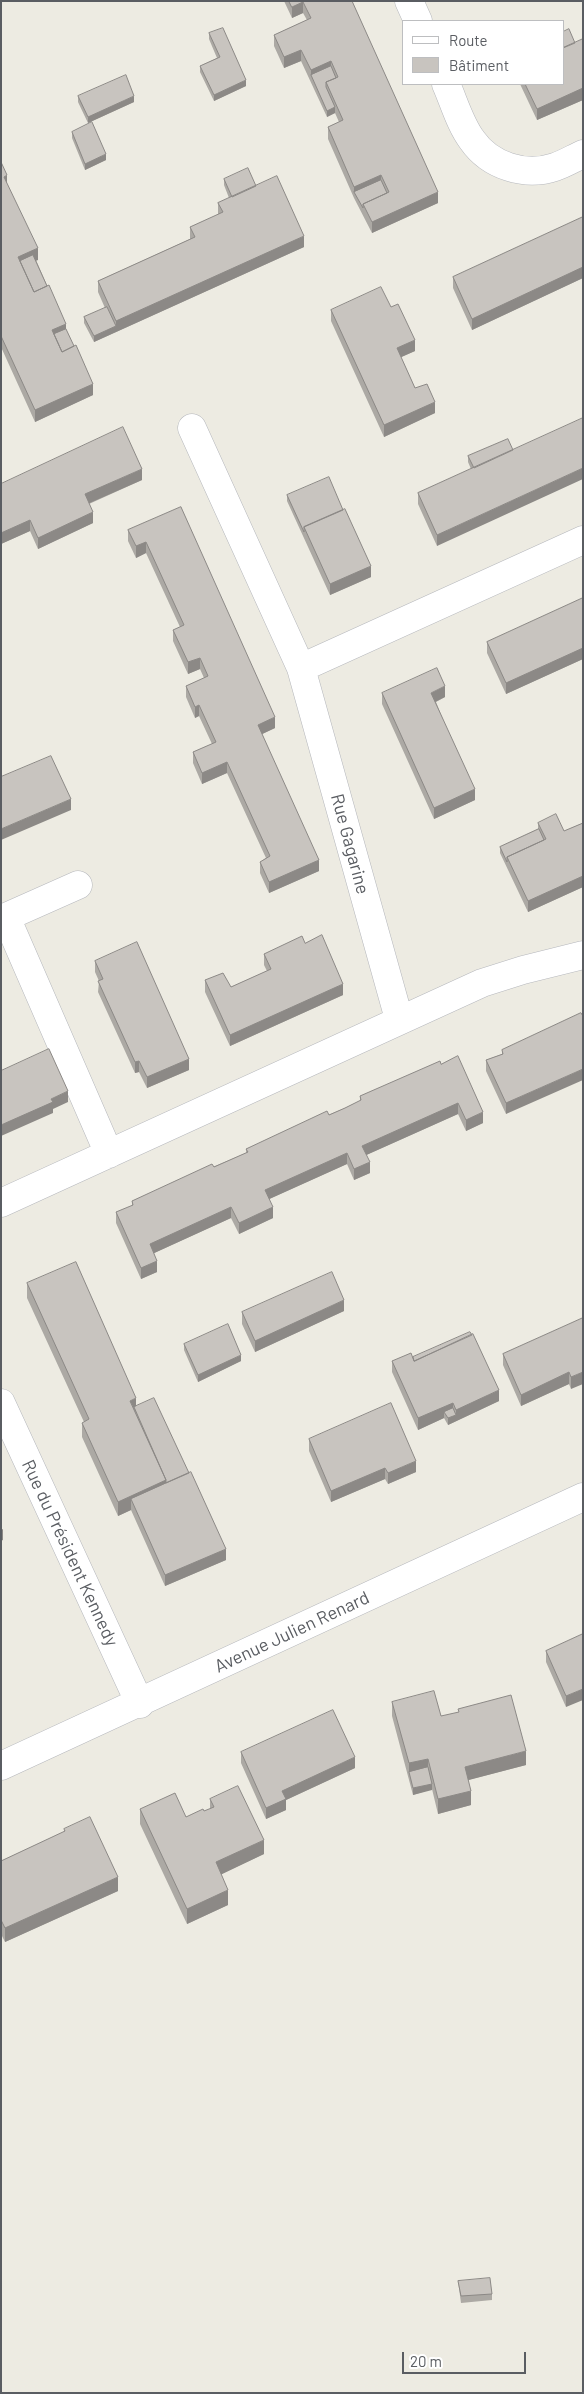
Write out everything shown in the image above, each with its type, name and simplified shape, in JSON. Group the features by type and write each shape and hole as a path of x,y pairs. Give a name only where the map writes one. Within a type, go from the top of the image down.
{"street":[{"path":"409,1 418,20"},
{"path":"446,85 471,140 492,160 515,169 540,170 555,167 583,154"},
{"name":"Rue Gagarine","path":"192,428 301,668 399,1020"},
{"path":"301,668 583,540"},
{"path":"78,885 6,917 109,1154"},
{"path":"1,1203 482,983 523,970 583,955"},
{"name":"Rue du Président Kennedy","path":"1,1403 140,1704"},
{"name":"Avenue Julien Renard","path":"1,1766 140,1704 583,1497"}],"building":[{"path":"289,1 352,1 438,192 372,222 363,204 389,192 381,175 354,187 328,127 343,120 326,82 338,77 331,61 311,70 301,50 284,57 274,35 311,18 303,2 292,7"},
{"path":"223,28 246,80 214,95 200,66 220,57 209,33"},
{"path":"569,29 575,43 564,48 564,32"},
{"path":"583,39 583,88 537,109 525,85 564,85 564,48"},
{"path":"331,66 336,78 326,82 326,87 335,107 327,111 311,75"},
{"path":"126,75 134,96 88,117 78,96"},
{"path":"92,122 106,154 85,164 72,132"},
{"path":"1,162 7,175 4,177 38,248 18,257 34,292 49,285 66,324 52,330 62,352 76,345 93,384 35,410 1,336"},
{"path":"248,168 256,186 232,197 224,179"},
{"path":"277,176 304,236 116,321 98,281 195,237 190,227 223,212 218,203"},
{"path":"381,180 387,193 363,204 363,208 354,192"},
{"path":"583,217 583,267 472,319 453,277"},
{"path":"33,255 47,286 34,292 20,261"},
{"path":"381,287 391,307 398,304 415,340 397,348 415,388 427,384 435,402 384,425 331,310"},
{"path":"107,307 116,326 94,336 84,317"},
{"path":"66,329 74,346 62,352 54,334"},
{"path":"583,418 583,468 437,535 418,493"},
{"path":"123,427 142,469 85,494 93,512 38,538 30,520 1,533 1,484"},
{"path":"508,439 513,450 474,468 468,456"},
{"path":"329,477 343,510 304,527 304,532 287,495"},
{"path":"181,507 275,717 258,725 319,860 269,882 260,862 270,856 227,762 202,773 193,752 216,742 199,705 195,707 186,686 208,676 200,658 188,662 173,630 184,625 146,542 136,546 128,530"},
{"path":"345,509 371,566 330,584 304,527"},
{"path":"583,598 583,648 506,683 487,642"},
{"path":"437,668 445,686 431,693 475,789 434,808 382,693"},
{"path":"51,756 71,799 1,829 1,777"},
{"path":"556,814 564,831 583,823 583,876 528,901 507,857 546,839 538,823"},
{"path":"539,829 544,840 507,857 507,862 500,847"},
{"path":"322,935 343,984 230,1035 205,980 223,973 231,987 271,969 264,954 302,936 305,943"},
{"path":"137,942 189,1059 147,1077 139,1061 135,1062 98,981 103,979 95,961"},
{"path":"581,1013 583,1016 583,1069 506,1103 486,1060 503,1054 502,1050"},
{"path":"49,1049 68,1091 51,1099 53,1102 1,1125 1,1071"},
{"path":"458,1056 483,1112 466,1120 458,1103 362,1146 370,1162 354,1169 347,1153 265,1190 273,1207 239,1223 231,1207 150,1244 157,1261 141,1268 116,1212 133,1205 132,1201 212,1164 214,1167 248,1152 246,1149 327,1111 329,1115 345,1108 361,1100 360,1096 440,1061 441,1064"},
{"path":"76,1262 136,1398 130,1401 166,1480 118,1502 82,1423 89,1419 27,1283"},
{"path":"332,1272 344,1300 255,1341 242,1312"},
{"path":"583,1318 583,1372 571,1377 569,1372 521,1395 503,1354"},
{"path":"228,1324 241,1355 198,1375 184,1344"},
{"path":"470,1332 472,1335 414,1361 413,1357"},
{"path":"473,1334 499,1390 456,1410 453,1403 418,1418 392,1361 411,1353 414,1361"},
{"path":"154,1398 189,1473 166,1483 134,1407"},
{"path":"391,1403 416,1461 388,1473 385,1468 331,1491 309,1439"},
{"path":"453,1408 456,1415 448,1418 444,1412"},
{"path":"191,1472 226,1549 165,1575 131,1499"},
{"path":"583,1634 583,1689 566,1696 546,1651"},
{"path":"434,1691 441,1716 459,1712 458,1709 511,1695 526,1751 465,1767 471,1791 438,1799 428,1759 409,1763 392,1702"},
{"path":"333,1710 355,1757 282,1791 286,1799 266,1808 241,1752"},
{"path":"428,1767 432,1784 413,1788 409,1772"},
{"path":"238,1786 264,1840 216,1862 228,1890 187,1909 140,1809 175,1793 186,1817 203,1809 204,1811 214,1807 210,1799"},
{"path":"90,1817 118,1877 5,1928 1,1920 1,1861"},
{"path":"490,2278 492,2294 461,2296 458,2281"}]}
